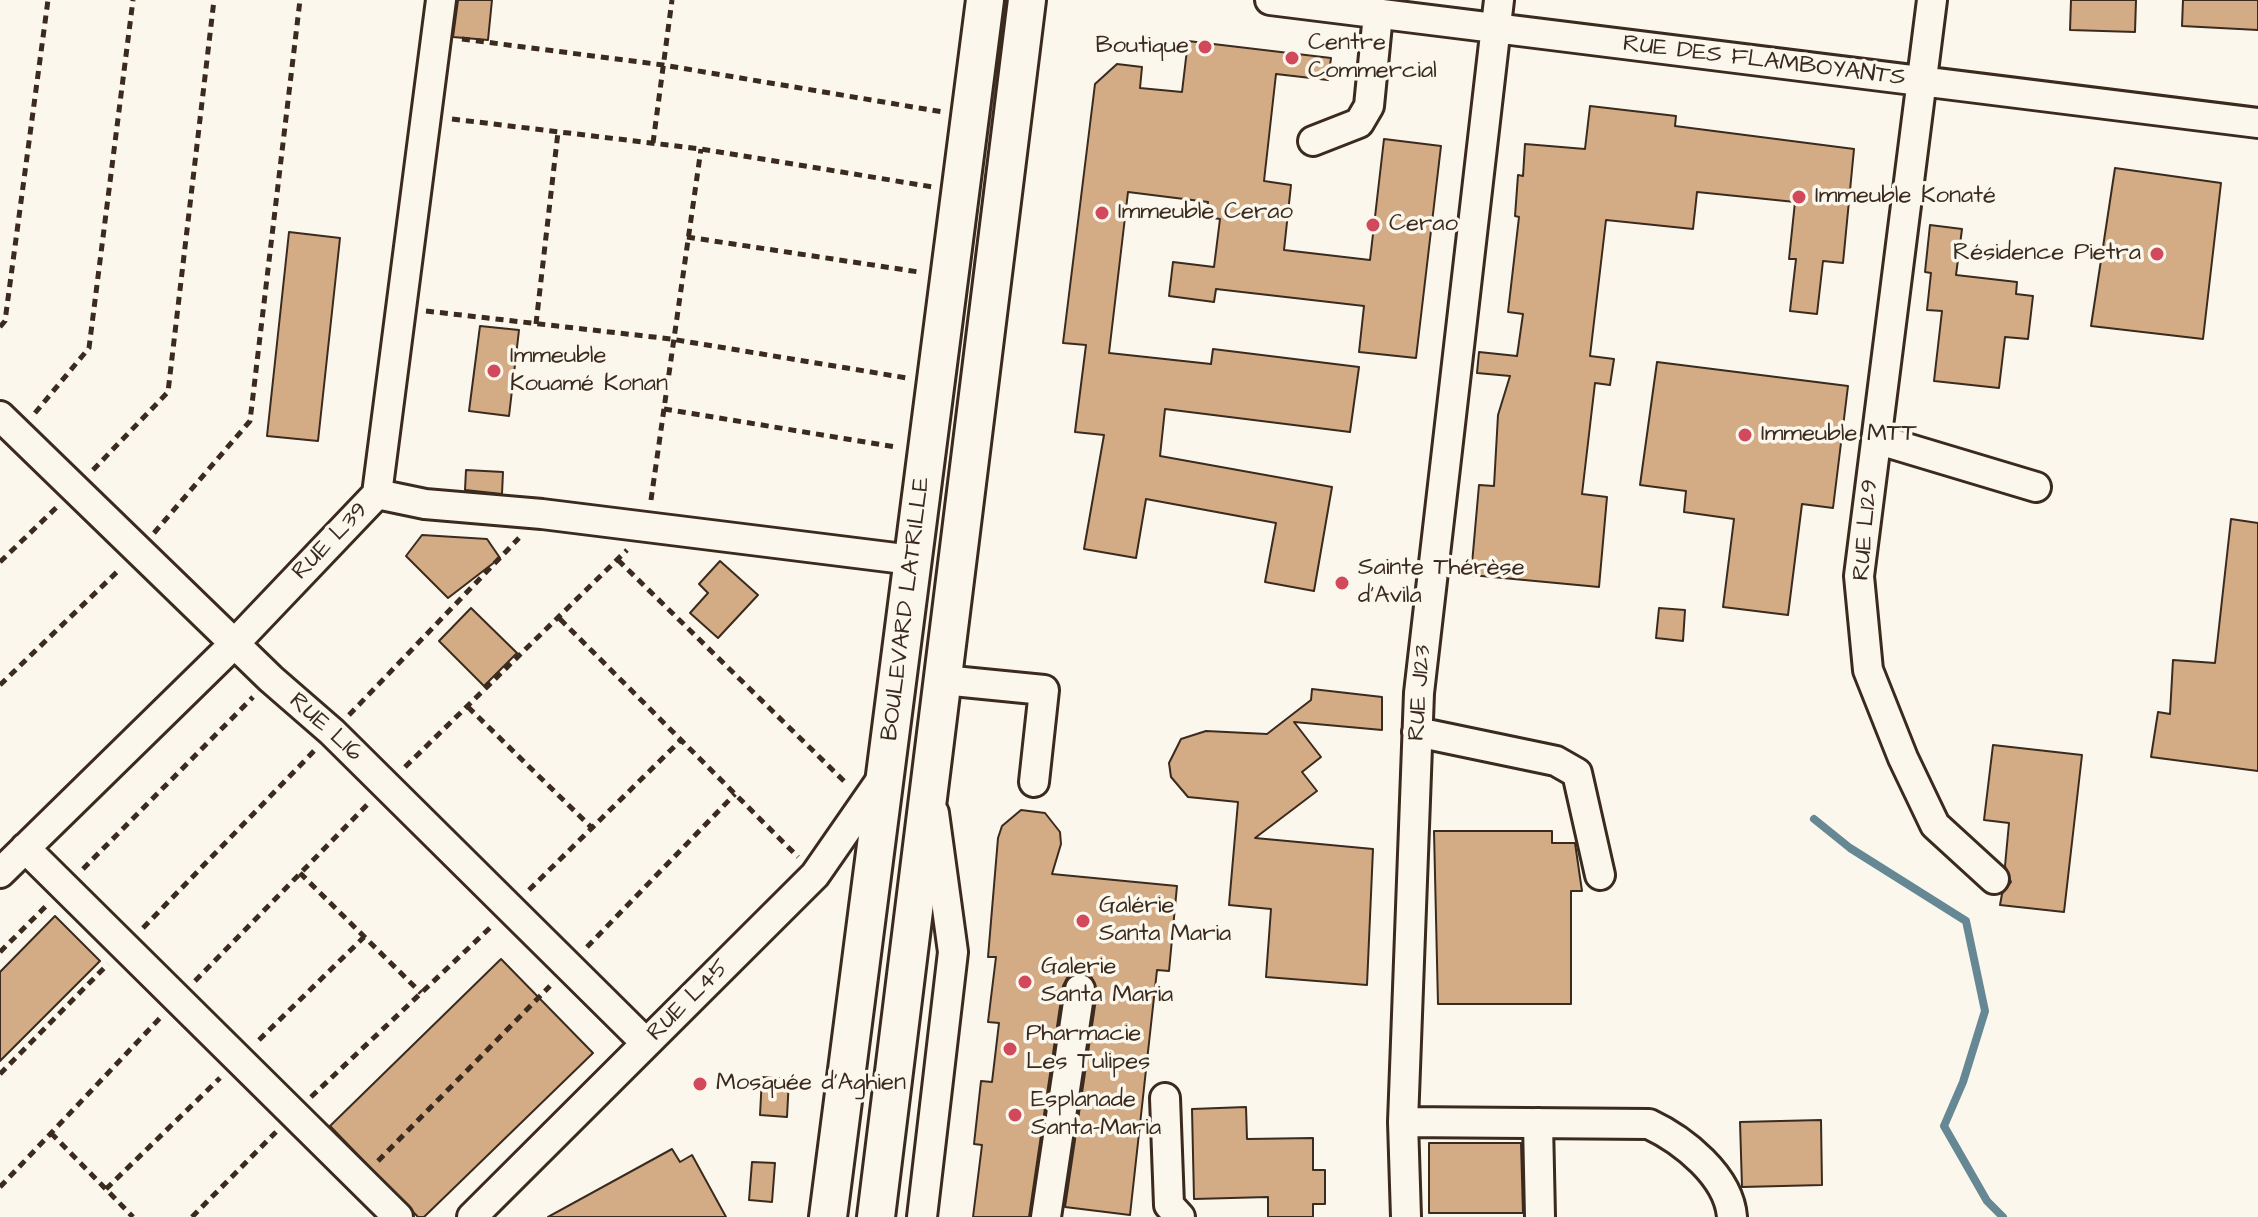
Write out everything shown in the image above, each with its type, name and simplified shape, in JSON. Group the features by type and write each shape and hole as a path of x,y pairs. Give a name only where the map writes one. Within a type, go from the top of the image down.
{"main road":[{"name":"BOULEVARD LATRILLE","path":"828,1217 985,0"},
{"name":"BOULEVARD LATRILLE","path":"876,1217 1027,0"}],"street":[{"name":"RUE L39","path":"0,873 235,643 377,494 441,0"},
{"name":"RUE DES FLAMBOYANTS","path":"1270,0 2258,123"},
{"name":"RUE J123","path":"1406,1217 1403,1122 1419,693 1499,0"},
{"name":"RUE L129","path":"1932,0 1859,576 1868,670 1935,825 1994,879"},
{"path":"1313,141 1359,123 1369,106 1378,14"},
{"name":"RUE L16","path":"9,424 271,679 332,732 646,1043"},
{"path":"1876,439 2036,487"},
{"path":"377,494 425,504 542,514 912,560"},
{"path":"943,680 1044,690 1034,782"},
{"path":"1417,732 1556,761 1577,773 1600,875"},
{"name":"RUE L45","path":"472,1217 815,875 887,770"},
{"path":"922,1217 953,952 930,782"},
{"path":"25,848 398,1217"},
{"path":"1046,1217 1080,989"},
{"path":"1165,1098 1169,1205 1180,1217"},
{"path":"1403,1122 1649,1124 1673,1135 1711,1171 1731,1207 1732,1217"},
{"path":"1538,1123 1540,1217"}],"path":[{"path":"0,327 5,321 48,0"},
{"path":"9,424 89,348 133,0"},
{"path":"0,562 168,392 214,0"},
{"path":"0,685 138,552 250,421 300,0"},
{"path":"653,143 672,0"},
{"path":"437,36 663,65 969,116"},
{"path":"427,116 701,149 959,192"},
{"path":"536,324 558,132"},
{"path":"0,1187 386,785 560,619 647,527 671,339 701,149"},
{"path":"687,237 948,276"},
{"path":"401,308 671,339 935,382"},
{"path":"664,409 926,452"},
{"path":"0,1074 542,514"},
{"path":"618,560 867,803"},
{"path":"560,619 815,875"},
{"path":"0,952 271,679"},
{"path":"468,707 592,828"},
{"path":"192,1217 294,1114 510,909 681,740"},
{"path":"300,873 421,993"},
{"path":"51,1133 133,1217"}],"building":[{"path":"458,0 492,0 488,40 453,37"},
{"path":"2071,0 2136,0 2135,32 2070,30"},
{"path":"2183,0 2258,0 2258,30 2182,26"},
{"path":"1188,41 1331,58 1328,80 1276,74 1264,181 1291,185 1284,250 1370,260 1384,139 1441,146 1416,358 1359,352 1364,306 1216,289 1214,302 1169,296 1173,262 1214,267 1220,219 1206,217 1208,202 1128,192 1109,353 1211,364 1213,349 1359,367 1350,432 1165,409 1160,456 1332,487 1314,591 1265,582 1276,523 1146,499 1136,558 1084,549 1104,435 1075,432 1086,345 1063,343 1095,84 1117,64 1142,67 1140,88 1182,92"},
{"path":"1590,106 1676,116 1675,126 1854,149 1843,263 1823,261 1817,314 1790,311 1796,259 1789,259 1795,202 1697,192 1693,229 1606,220 1590,356 1614,359 1610,385 1595,383 1582,494 1607,497 1599,587 1471,575 1479,485 1494,486 1498,415 1510,376 1477,373 1479,352 1517,356 1523,314 1508,312 1519,217 1515,216 1518,175 1523,176 1525,144 1585,149"},
{"name":"Résidence Pietra","path":"2115,168 2221,183 2203,339 2091,326"},
{"path":"1930,225 1962,229 1956,275 2017,282 2016,294 2033,296 2028,339 2005,337 1999,388 1934,381 1942,311 1927,310 1931,273 1925,272"},
{"path":"289,232 340,238 318,441 267,436"},
{"name":"Immeuble Kouamé Konan","path":"480,326 519,330 509,416 469,411"},
{"name":"Immeuble MTT","path":"1657,362 1848,386 1833,508 1802,504 1788,615 1723,607 1734,519 1684,512 1686,491 1640,485"},
{"path":"466,470 503,472 502,494 465,490"},
{"path":"2231,519 2258,523 2258,771 2151,757 2158,712 2170,714 2173,660 2215,663"},
{"path":"422,535 487,539 500,558 448,598 406,556"},
{"path":"720,561 758,595 718,638 690,613 708,593 699,584"},
{"path":"471,608 517,653 484,686 439,641"},
{"path":"1659,608 1685,610 1683,641 1656,638"},
{"path":"1312,689 1382,697 1382,730 1294,722 1321,757 1302,772 1317,791 1255,838 1373,849 1367,985 1266,977 1271,909 1229,905 1238,802 1188,797 1171,777 1169,763 1181,739 1206,731 1267,734 1311,700"},
{"path":"1993,745 2082,755 2064,912 2000,905 2002,894 2011,882 2005,866 2009,823 1984,820"},
{"path":"1021,810 1045,813 1060,832 1061,844 1052,874 1177,886 1169,971 1157,970 1130,1215 1065,1207 1097,992 1091,976 1082,972 1067,978 1063,986 1029,1217 973,1217 982,1145 974,1144 981,1081 992,1082 999,1023 988,1022 996,957 988,957 998,838 1002,826"},
{"path":"1434,831 1552,831 1552,843 1575,843 1582,891 1571,891 1571,1004 1438,1004"},
{"path":"55,916 100,961 0,1061 0,972"},
{"path":"501,959 593,1053 424,1217 418,1217 330,1126"},
{"path":"762,1077 789,1079 787,1117 760,1115"},
{"path":"1246,1107 1247,1139 1313,1138 1313,1170 1325,1170 1325,1204 1313,1204 1313,1217 1268,1217 1268,1197 1194,1199 1192,1109"},
{"path":"1821,1120 1822,1185 1742,1187 1740,1122"},
{"path":"1429,1143 1521,1143 1523,1213 1429,1213"},
{"path":"672,1149 680,1162 692,1155 726,1217 548,1217"},
{"path":"752,1162 775,1163 772,1202 749,1200"}],"waterway":[{"path":"1814,819 1850,848 1966,921 1985,1011 1963,1082 1944,1126 1987,1201 2003,1217"}],"place":[{"name":"Boutique","path":"1205,47"},
{"name":"Centre Commercial","path":"1292,58"},
{"name":"Immeuble Konaté","path":"1799,197"},
{"name":"Immeuble Cerao","path":"1102,213"},
{"name":"Cerao","path":"1373,225"},
{"name":"Résidence Pietra","path":"2157,254"},
{"name":"Immeuble Kouamé Konan","path":"494,371"},
{"name":"Immeuble MTT","path":"1745,435"},
{"name":"Sainte Thérèse d’Avila","path":"1342,583"},
{"name":"Galérie Santa Maria","path":"1083,921"},
{"name":"Galerie Santa Maria","path":"1025,982"},
{"name":"Pharmacie Les Tulipes","path":"1010,1049"},
{"name":"Mosquée d'Aghien","path":"700,1084"},
{"name":"Esplanade Santa-Maria","path":"1015,1115"}]}
